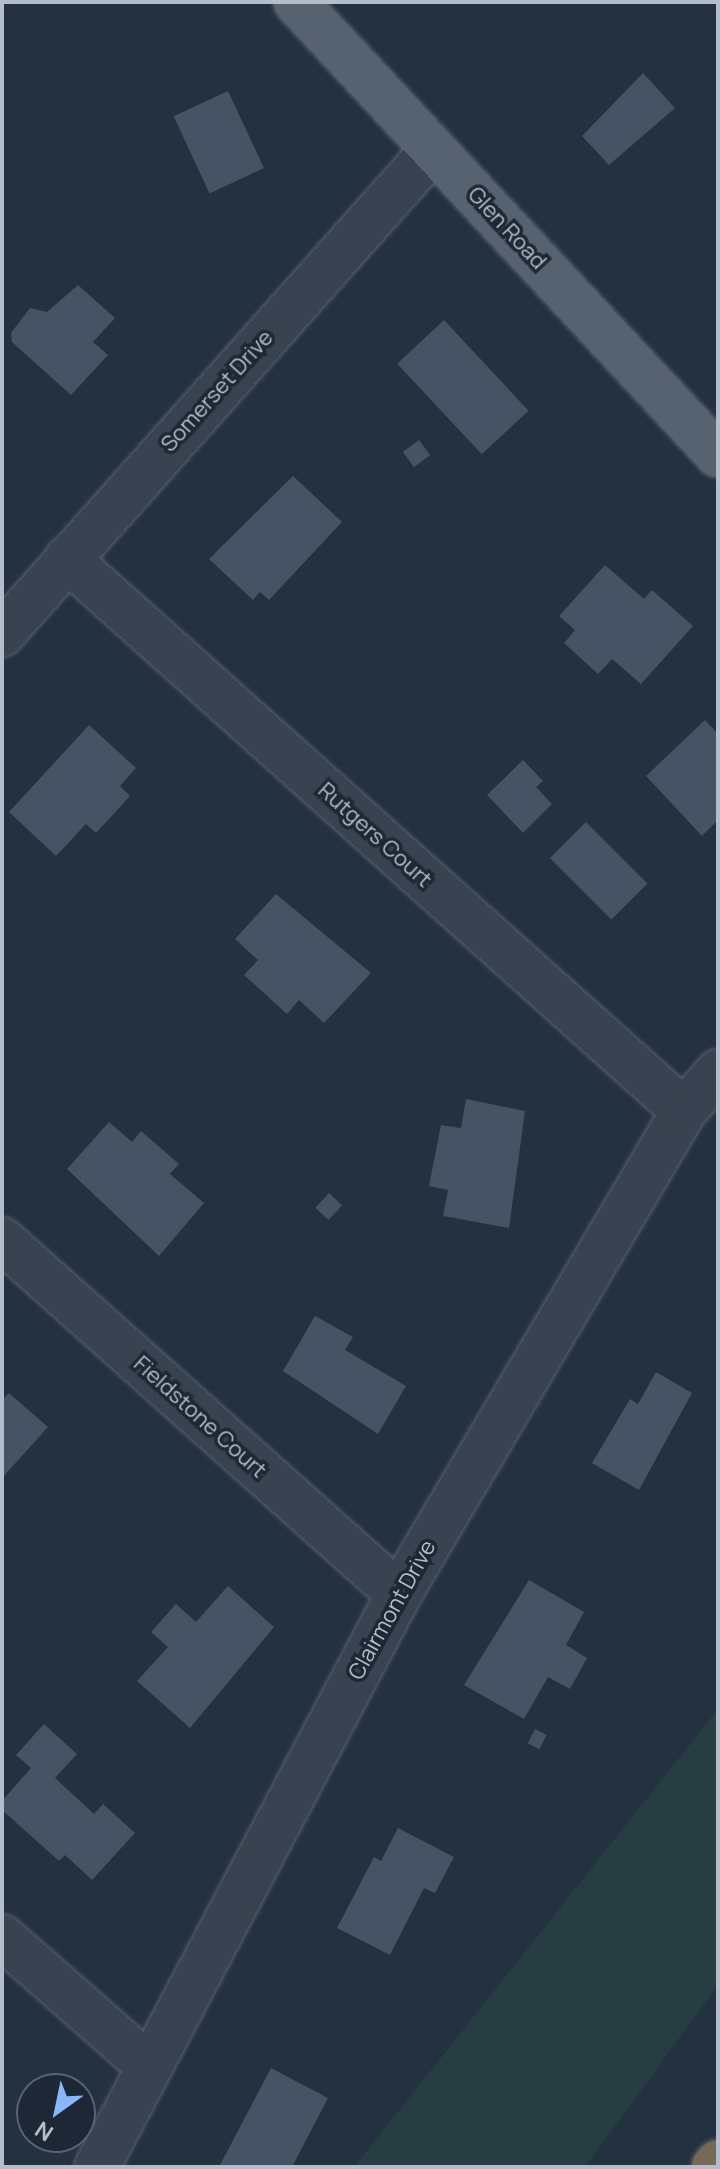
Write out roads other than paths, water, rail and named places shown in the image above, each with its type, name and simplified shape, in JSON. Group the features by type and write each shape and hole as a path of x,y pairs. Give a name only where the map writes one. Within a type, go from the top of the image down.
{"highway":[{"path":"714,2167 718,2162"}],"main road":[{"name":"Glen Road","path":"296,2 718,455"}],"street":[{"name":"Somerset Drive","path":"2,634 433,150"},
{"name":"Rutgers Court","path":"67,559 684,1111"},
{"name":"Clairmont Drive","path":"97,2167 399,1594 684,1111 718,1072"},
{"name":"Fieldstone Court","path":"2,1240 399,1594"},
{"path":"2,1937 149,2066"}]}
